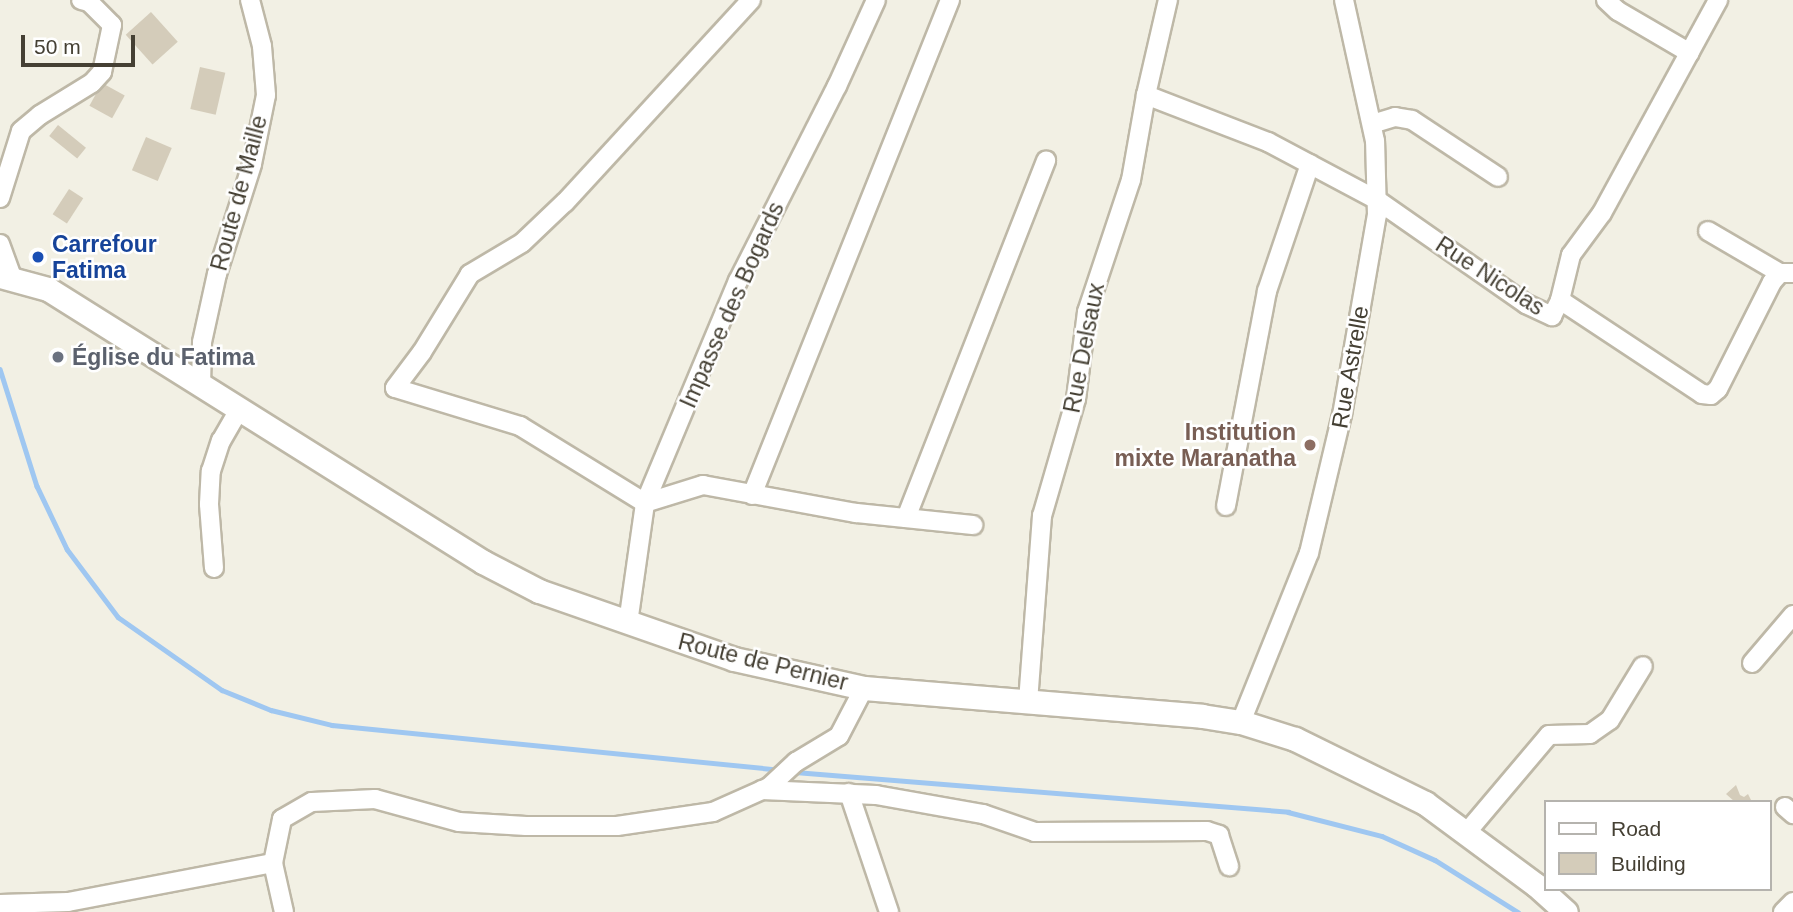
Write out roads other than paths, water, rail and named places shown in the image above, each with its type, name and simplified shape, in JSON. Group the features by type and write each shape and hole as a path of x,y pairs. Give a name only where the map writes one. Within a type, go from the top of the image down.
{"street":[{"path":"0,198 21,131 92,83 102,72 112,25 89,2 81,0"},
{"name":"Route de Maille","path":"201,387 202,342 217,274 252,164 266,95 262,46 250,0"},
{"path":"751,0 565,202 522,243 470,274 422,352 395,388 520,426 645,503 703,485 752,495 972,526"},
{"name":"Impasse des Bogards","path":"628,623 645,503 738,281 837,86 876,0"},
{"path":"752,495 950,0"},
{"name":"Rue Astrelle","path":"1241,722 1309,553 1326,488 1342,415 1377,200 1373,124 1344,0"},
{"path":"1606,0 1618,11 1690,53"},
{"name":"Rue Nicolas","path":"1146,94 1268,142 1377,200 1526,304 1552,316 1560,300 1571,255 1602,213 1718,0"},
{"name":"Rue Delsaux","path":"1028,702 1042,516 1076,399 1087,312 1131,180 1163,2"},
{"path":"1373,124 1395,117 1412,120 1499,177"},
{"path":"906,518 1046,160"},
{"path":"1226,506 1267,290 1310,164"},
{"path":"1708,231 1787,273"},
{"path":"0,244 6,278"},
{"path":"1560,300 1702,394 1711,394 1718,389 1772,282 1787,273"},
{"name":"Route de Pernier","path":"6,278 48,289 483,562 539,591 734,659 864,688 1241,722 1295,739 1425,803 1467,832 1566,912"},
{"path":"214,568 209,504 211,471 221,441 239,410"},
{"path":"1752,663 1793,615"},
{"path":"1467,832 1549,735 1590,734 1610,720 1643,666"},
{"path":"284,912 273,863 282,819 313,802 375,799 459,822 526,826 617,826 713,812 766,788 796,762 839,736 864,688"},
{"path":"766,788 849,793 964,810 1035,832 1207,831 1219,835 1228,866"},
{"path":"849,793 889,912"},
{"path":"0,904 68,902 273,863"},
{"path":"1783,912 1793,902"}],"waterway":[{"path":"0,369 37,486 67,549 118,617 222,690 271,710 332,725 779,770"},
{"path":"795,772 1288,812 1382,836 1435,860 1518,912"}],"place":[{"name":"Carrefour Fatima","path":"38,257"},
{"name":"Église du Fatima","path":"58,357"},
{"name":"Institution mixte Maranatha","path":"1310,445"}]}
